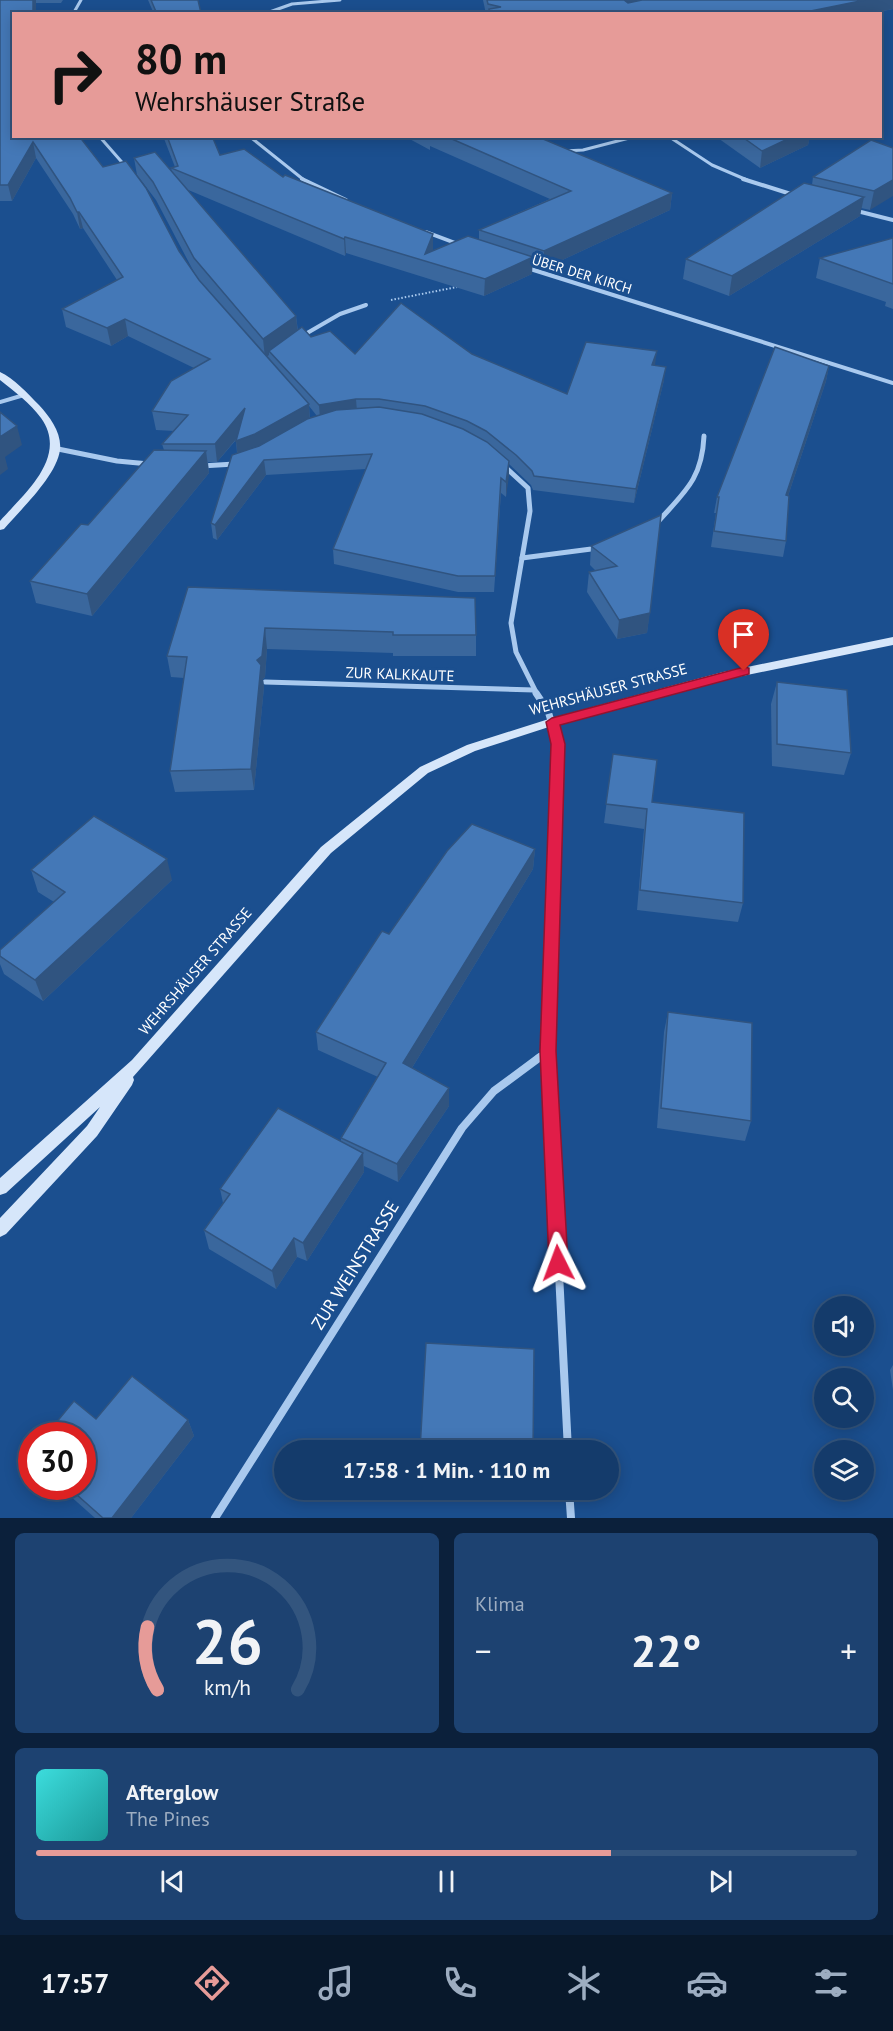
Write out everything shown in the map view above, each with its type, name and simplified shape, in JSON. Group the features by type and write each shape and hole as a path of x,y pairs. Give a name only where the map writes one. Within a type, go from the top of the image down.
{"street":[{"path":"270,12 292,4 340,0"},
{"path":"101,138 130,172"},
{"path":"251,138 305,181 354,203"},
{"path":"562,151 583,150 629,138"},
{"path":"670,138 691,155 717,168 763,186 801,197"},
{"path":"845,208 893,220"},
{"path":"422,231 463,246"},
{"name":"ÜBER DER KIRCH","path":"516,264 893,383"},
{"path":"300,338 340,314 366,305"},
{"path":"0,375 24,395 51,424 56,433 57,449 42,477 0,528"},
{"path":"0,402 24,395"},
{"path":"650,528 659,523 697,476 703,459 704,436"},
{"path":"57,449 117,461 159,465"},
{"path":"190,466 219,466 246,461"},
{"path":"498,461 528,488 530,511 512,623 516,652 534,690 548,711 558,744 548,1051 567,1440"},
{"path":"522,558 603,548"},
{"name":"WEHRSHÄUSER STRASSE","path":"0,1188 137,1064 326,850 372,810 424,770 471,748 552,722 723,676 893,641"},
{"name":"ZUR KALKKAUTE","path":"265,682 534,690"},
{"name":"ZUR WEINSTRASSE","path":"215,1518 462,1128 494,1091 548,1051"},
{"name":"WEHRSHÄUSER STRASSE","path":"0,1229 92,1131 137,1064"},
{"path":"570,1500 571,1518"}],"path":[{"path":"366,305 458,287"}],"building":[{"path":"0,0 33,0 33,12 12,12 12,138 81,138 103,167 126,161 146,188 179,251 199,280 309,404 255,434 236,441 245,408 215,444 162,444 188,415 152,411 171,381 210,359 125,319 107,328 62,309 123,277 77,212 33,142 8,185 0,185"},
{"path":"151,0 198,0 201,12 156,12"},
{"path":"487,0 624,0 628,3 642,0 865,0 806,12 490,12 489,9 501,7 488,4"},
{"path":"168,138 213,138 220,155 244,149 283,177 285,175 433,234 425,254 468,236 533,257 485,279 345,237 344,239 171,168 178,166"},
{"path":"450,138 541,138 672,193 544,251 479,230 571,191"},
{"path":"744,138 790,138 762,151"},
{"path":"871,140 893,148 893,180 874,191 813,177"},
{"path":"155,152 296,316 263,339 194,258 153,182 134,158"},
{"path":"804,183 864,197 732,276 686,259"},
{"path":"893,238 893,284 820,258"},
{"path":"401,303 472,354 567,394 586,342 657,351 652,365 666,367 636,489 534,476 516,455 486,431 467,421 425,406 379,399 356,399 319,405 269,351 302,327 311,337 330,331 355,354"},
{"path":"775,347 829,366 786,495 789,496 786,541 714,531 719,497 717,497"},
{"path":"379,407 422,414 463,429 487,442 509,461 506,482 501,478 495,576 458,576 333,549 372,454 264,460 215,525 211,523 232,455 259,446 307,419 336,410"},
{"path":"0,412 17,426 0,437"},
{"path":"154,450 206,451 87,594 30,581 81,524 88,525"},
{"path":"661,515 650,613 619,620 589,572 617,566 591,546"},
{"path":"188,587 475,598 476,635 393,635 393,632 265,628 262,656 257,660 261,665 251,769 170,771 187,657 167,656"},
{"path":"777,682 847,690 851,753 777,744"},
{"path":"613,754 657,760 652,802 744,813 743,903 640,890 647,809 606,804"},
{"path":"94,816 167,859 35,980 0,956 0,950 65,892 31,870"},
{"path":"472,824 535,849 403,1063 449,1088 397,1164 341,1138 386,1063 316,1032 382,931 389,934 447,851"},
{"path":"668,1012 752,1023 751,1121 661,1108"},
{"path":"278,1108 363,1153 303,1243 294,1238 272,1271 204,1230 230,1194 220,1189"},
{"path":"426,1343 534,1349 533,1440 421,1440"},
{"path":"132,1376 188,1420 112,1518 103,1518 83,1500 96,1500 96,1422 57,1422 74,1401 96,1419"}],"route":[{"path":"558,1263 548,1051 558,787 558,744 552,722 744,671"}]}
